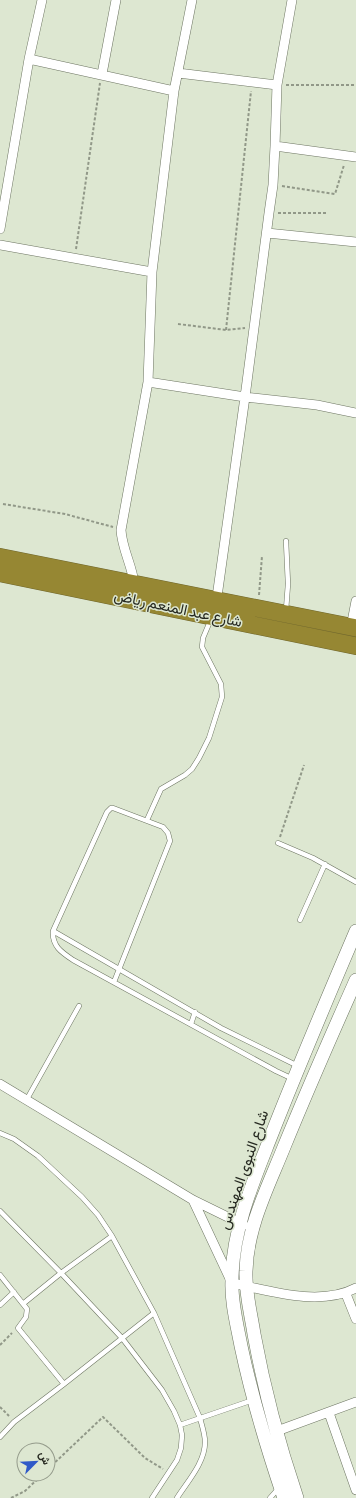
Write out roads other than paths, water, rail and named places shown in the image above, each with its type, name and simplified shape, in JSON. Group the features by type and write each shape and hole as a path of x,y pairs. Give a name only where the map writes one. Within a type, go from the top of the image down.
{"highway":[{"name":"شارع عبد المنعم رياض","path":"0,557 134,583 283,631 356,646"},
{"name":"شارع عبد المنعم رياض","path":"0,573 215,608 258,608 353,628"},
{"path":"283,631 286,614"}],"street":[{"path":"0,229 42,0"},
{"path":"102,74 116,0"},
{"path":"134,583 133,573 123,545 121,530 148,382 152,272 174,91 192,0"},
{"path":"215,608 246,397 267,233 273,185 277,85 292,0"},
{"path":"30,59 174,91"},
{"path":"178,73 277,85"},
{"path":"275,146 352,156"},
{"path":"267,233 356,242"},
{"path":"0,244 152,272"},
{"path":"148,382 246,397 317,405 356,413"},
{"path":"353,628 356,600"},
{"name":"شارع النبوى المهندس","path":"282,1493 254,1400 236,1320 232,1269 240,1223 253,1184 300,1064 356,932"},
{"name":"شارع النبوى المهندس","path":"297,1498 277,1431 260,1364 247,1286 246,1271 252,1230 260,1206 317,1068 356,980"},
{"path":"300,1064 317,1068"},
{"path":"0,1084 192,1200 252,1230"},
{"path":"276,1123 291,1130"},
{"path":"192,1200 232,1283 306,1298 346,1294 356,1288"},
{"path":"346,1294 356,1319"},
{"path":"277,1431 356,1402"},
{"path":"329,1413 356,1490"}],"lane":[{"path":"286,541 288,584 286,614"},
{"path":"147,820 161,789 192,769 209,738 222,697 221,684 202,647 203,638 215,608"},
{"path":"114,982 170,841 170,837 166,830 147,820 113,808 108,810 53,930 54,942 61,952 73,960 276,1071 294,1079"},
{"path":"278,843 325,864 356,882"},
{"path":"300,920 325,864"},
{"path":"53,930 221,1028 300,1064"},
{"path":"27,1099 79,1006"},
{"path":"191,1024 195,1012"},
{"path":"0,1133 14,1139 61,1175 94,1211 112,1236 154,1313 200,1418 205,1443 204,1453 198,1466 177,1498"},
{"path":"0,1211 62,1273 122,1338 162,1390 174,1411 180,1425 182,1435 181,1448 177,1460 152,1498"},
{"path":"24,1303 112,1236"},
{"path":"0,1275 24,1303 27,1309 26,1317 18,1328 64,1384"},
{"path":"0,1304 14,1292"},
{"path":"0,1437 14,1422 154,1313"},
{"path":"180,1425 254,1400"},
{"path":"270,1498 282,1493"}]}
